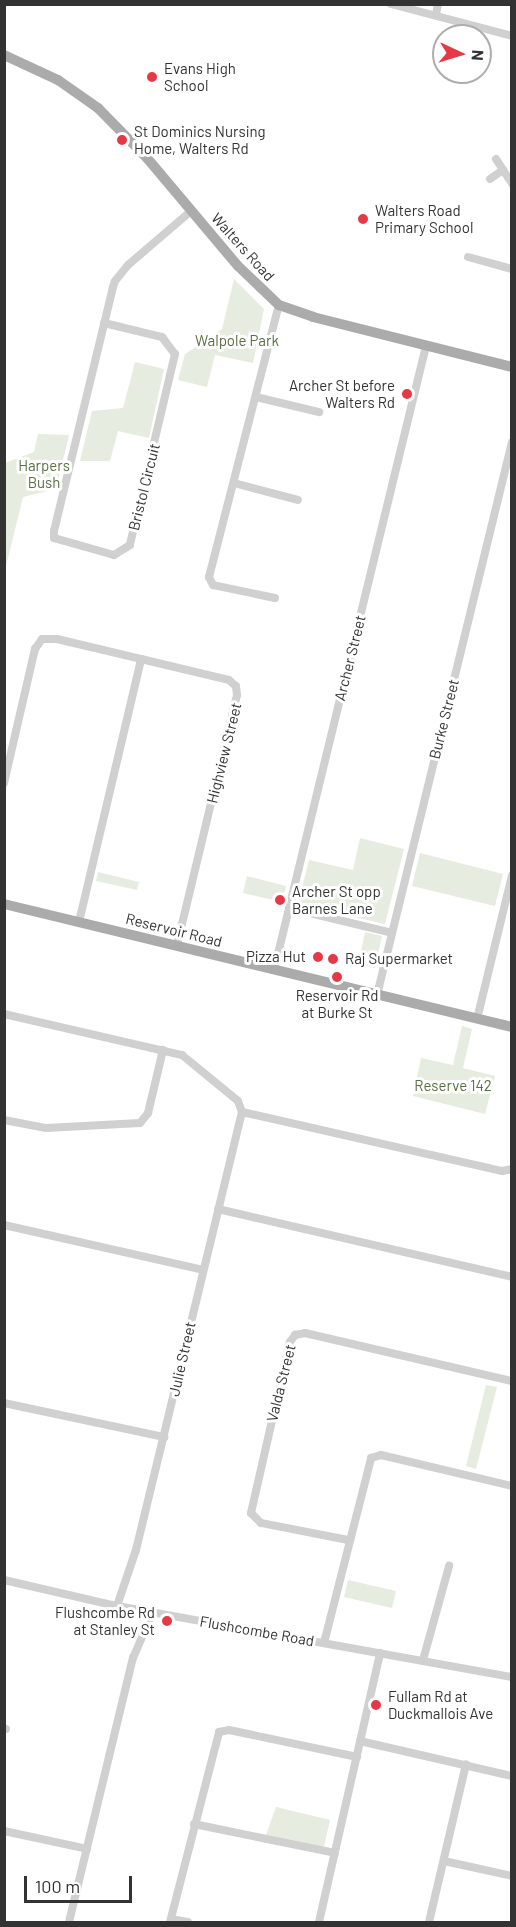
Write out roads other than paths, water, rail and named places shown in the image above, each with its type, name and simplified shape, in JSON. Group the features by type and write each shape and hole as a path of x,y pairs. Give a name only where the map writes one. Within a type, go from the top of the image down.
{"main road":[{"name":"Walters Road","path":"4,55 58,80 98,108 123,130 251,280 279,304 313,317 512,367"},
{"name":"Reservoir Road","path":"4,904 512,1028"}],"street":[{"path":"391,4 512,36"},
{"path":"436,15 438,4"},
{"path":"496,159 512,184"},
{"path":"490,179 503,170"},
{"name":"Bristol Circuit","path":"104,323 162,337 176,354 130,546 114,555 54,538 54,531 104,323 118,275 191,211"},
{"path":"468,257 512,269"},
{"path":"275,598 213,585 210,577 279,304"},
{"name":"Archer Street","path":"274,970 426,346"},
{"path":"256,398 319,412"},
{"name":"Burke Street","path":"377,995 512,442"},
{"path":"234,483 298,500"},
{"name":"Highview Street","path":"4,783 35,649 42,639 57,639 229,680 236,686 237,695 177,945"},
{"path":"79,922 141,659"},
{"path":"477,1019 512,875"},
{"path":"289,908 392,933"},
{"path":"4,1014 163,1050 186,1058 238,1101 242,1112 502,1171 512,1170"},
{"path":"4,1120 46,1128 140,1123 148,1113 163,1050"},
{"name":"Julie Street","path":"117,1606 136,1550 242,1112"},
{"path":"218,1209 512,1277"},
{"path":"4,1225 203,1270"},
{"name":"Valda Street","path":"348,1540 261,1523 251,1513 290,1342 295,1335 305,1333 512,1381"},
{"path":"4,1403 164,1437"},
{"path":"324,1643 366,1465 375,1456 512,1486"},
{"path":"423,1660 449,1566"},
{"name":"Flushcombe Road","path":"4,1580 136,1610 512,1677"},
{"path":"69,1923 143,1628 143,1619 136,1610"},
{"path":"143,1628 153,1612"},
{"path":"319,1923 380,1653"},
{"path":"188,1923 171,1921 216,1737 223,1730 357,1757"},
{"path":"360,1741 512,1776"},
{"path":"429,1923 466,1764"},
{"path":"194,1824 335,1853"},
{"path":"4,1831 87,1849"},
{"path":"444,1861 512,1876"}],"place":[{"name":"Evans High School","path":"152,77"},
{"name":"St Dominics Nursing Home, Walters Rd","path":"122,140"},
{"name":"Walters Road Primary School","path":"363,219"},
{"name":"Archer St before Walters Rd","path":"407,394"},
{"name":"Archer St opp Barnes Lane","path":"280,900"},
{"name":"Pizza Hut","path":"318,957"},
{"name":"Raj Supermarket","path":"333,959"},
{"name":"Reservoir Rd at Burke St","path":"337,977"},
{"name":"Flushcombe Rd at Stanley St","path":"167,1621"},
{"name":"Fullam Rd at Duckmallois Ave","path":"376,1705"}],"park label":[{"name":"Walpole Park","path":"237,341"},
{"name":"Harpers Bush","path":"44,474"},
{"name":"Reserve 142","path":"453,1086"}]}
